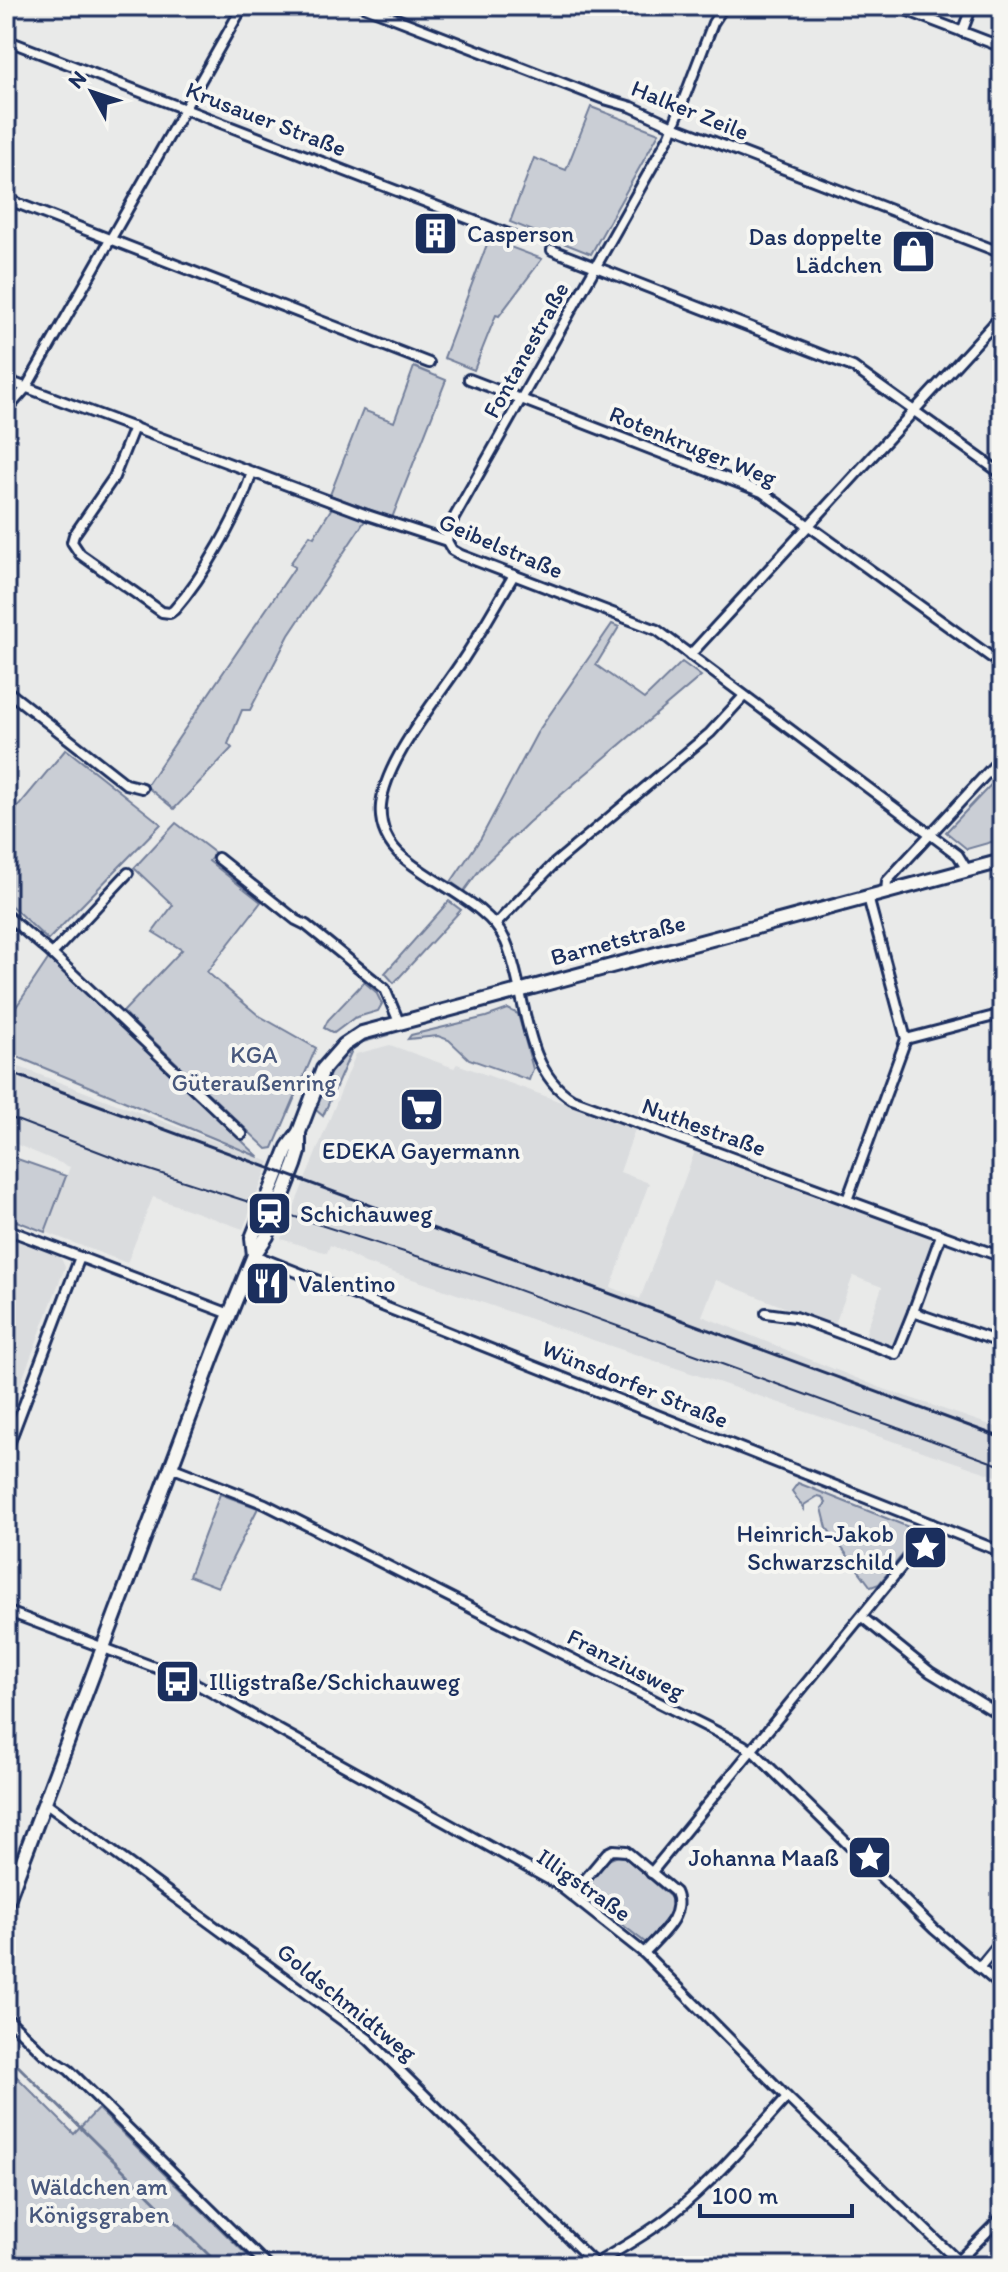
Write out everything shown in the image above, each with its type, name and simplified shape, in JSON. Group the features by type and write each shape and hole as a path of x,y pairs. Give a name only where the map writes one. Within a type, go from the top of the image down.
{"street":[{"path":"6,411 26,388 243,6"},
{"name":"Halker Zeile","path":"363,6 601,98 632,107 673,126 1002,253"},
{"name":"Fontanestraße","path":"447,541 450,525 673,126 713,23 724,6"},
{"path":"895,6 1002,47"},
{"path":"962,32 972,6"},
{"name":"Krusauer Straße","path":"6,40 511,235"},
{"path":"6,199 429,363"},
{"path":"552,250 853,367 1002,474"},
{"path":"690,655 1002,315"},
{"name":"Rotenkruger Weg","path":"469,379 762,492 1002,665"},
{"name":"Geibelstraße","path":"6,380 447,541 452,550 461,555 657,630 958,855 967,870"},
{"path":"134,427 114,477 72,542 80,554 162,612 174,610 201,572 235,517 252,472"},
{"path":"514,575 395,764 381,805 383,828 398,853 496,924 554,864 696,745 744,696"},
{"path":"6,690 126,784 142,788"},
{"path":"886,892 887,881 1002,757"},
{"path":"218,858 374,978 389,995 399,1022"},
{"name":"Barnetstraße","path":"254,1255 264,1243 295,1165 299,1152 299,1132 323,1069 337,1051 362,1033 1002,861"},
{"path":"52,954 128,873"},
{"path":"847,1200 906,1039 868,897"},
{"path":"6,915 52,954 242,1134"},
{"name":"Nuthestraße","path":"496,924 509,950 536,1051 545,1075 559,1092 1002,1257"},
{"path":"906,1039 1002,1014"},
{"path":"6,1229 230,1314"},
{"path":"766,1313 795,1317 896,1354 941,1235"},
{"path":"6,1905 254,1255"},
{"name":"Wünsdorfer Straße","path":"254,1255 1002,1552"},
{"path":"6,1452 80,1257"},
{"path":"913,1312 1002,1343"},
{"name":"Franziusweg","path":"171,1467 265,1504 750,1750 934,1929 1002,1987"},
{"path":"651,1873 862,1617 926,1537 932,1524"},
{"name":"Illigstraße","path":"6,1611 193,1682 572,1895 644,1953 958,2264"},
{"path":"862,1617 930,1672 1002,1716"},
{"name":"Goldschmidtweg","path":"45,1802 368,2039 408,2075 594,2265"},
{"path":"572,1895 613,1850 626,1851 675,1892 679,1905 675,1917 644,1953"},
{"path":"979,1968 1002,1940"},
{"path":"6,2017 43,2053 72,2073 268,2266"},
{"path":"594,2265 649,2231 695,2195 787,2097"},
{"path":"958,2264 1002,2217"}],"shaded area":[{"path":"390,1045 454,1068 457,1064 635,1129 620,1172 649,1183 611,1287 640,1299 695,1151 934,1239 894,1348 864,1338 882,1287 853,1276 834,1327 716,1280 702,1316 881,1388 1002,1429 1002,1478 365,1263 330,1245 327,1253 281,1239 356,1054"},
{"path":"6,1062 270,1162 243,1229 153,1197 127,1263 45,1232 70,1167 6,1140"},
{"path":"6,1237 60,1256 65,1267 6,1422"}],"green space":[{"path":"591,107 659,133 591,254 510,222 534,158 566,170"},
{"path":"489,239 542,259 499,316 496,315 474,370 444,358"},
{"path":"414,367 446,380 392,518 330,495 363,410 394,422"},
{"path":"333,506 366,519 289,635 250,710 242,710 228,744 232,748 174,809 146,786 295,567 290,564 310,535 314,537"},
{"path":"612,624 619,627 596,665 644,699 682,662 701,676 529,822 481,868 464,891 451,882 481,838 537,733"},
{"path":"66,749 161,824 48,940 6,901 6,821"},
{"path":"1002,773 1002,839 967,849 946,832"},
{"name":"KGA Güteraußenring","path":"176,823 215,853 209,861 261,902 207,972 258,1015 316,1048 273,1148 267,1149 123,1012 182,950 153,932 173,905 134,868"},
{"path":"449,901 461,910 394,983 385,973"},
{"path":"49,958 259,1157 6,1052 6,1022"},
{"path":"364,982 376,992 382,1004 378,1011 354,1018 334,1033 324,1028 328,1020"},
{"path":"508,1009 518,1014 533,1069 529,1080 469,1059 449,1040 438,1036 408,1039 411,1035"},
{"path":"388,1032 389,1035 363,1042 352,1050 323,1116 316,1110 326,1081 340,1059 359,1043"},
{"path":"6,1155 66,1176 45,1232 6,1217"},
{"path":"798,1483 916,1530 916,1538 879,1584 871,1587 827,1528 822,1508 826,1503 822,1497 818,1496 804,1505 804,1509 792,1491"},
{"path":"220,1494 258,1508 218,1587 189,1576"},
{"path":"625,1857 675,1901 673,1911 646,1943 583,1894 608,1860"},
{"name":"Wäldchen am Königsgraben","path":"6,2066 74,2134 98,2109 258,2266 6,2266"}],"waterway":[{"path":"6,2054 220,2266"}],"tram line":[{"path":"6,1116 131,1164 488,1279 1002,1466"}],"railway":[{"path":"6,1071 1002,1438"}],"place":[{"name":"Casperson","path":"436,234"},
{"name":"Das doppelte Lädchen","path":"913,251"},
{"name":"EDEKA Gayermann","path":"421,1109"},
{"name":"Schichauweg","path":"269,1214"},
{"name":"Valentino","path":"267,1284"},
{"name":"Heinrich-Jakob Schwarzschild","path":"925,1548"},
{"name":"Illigstraße/Schichauweg","path":"178,1682"},
{"name":"Johanna Maaß","path":"870,1858"}]}
